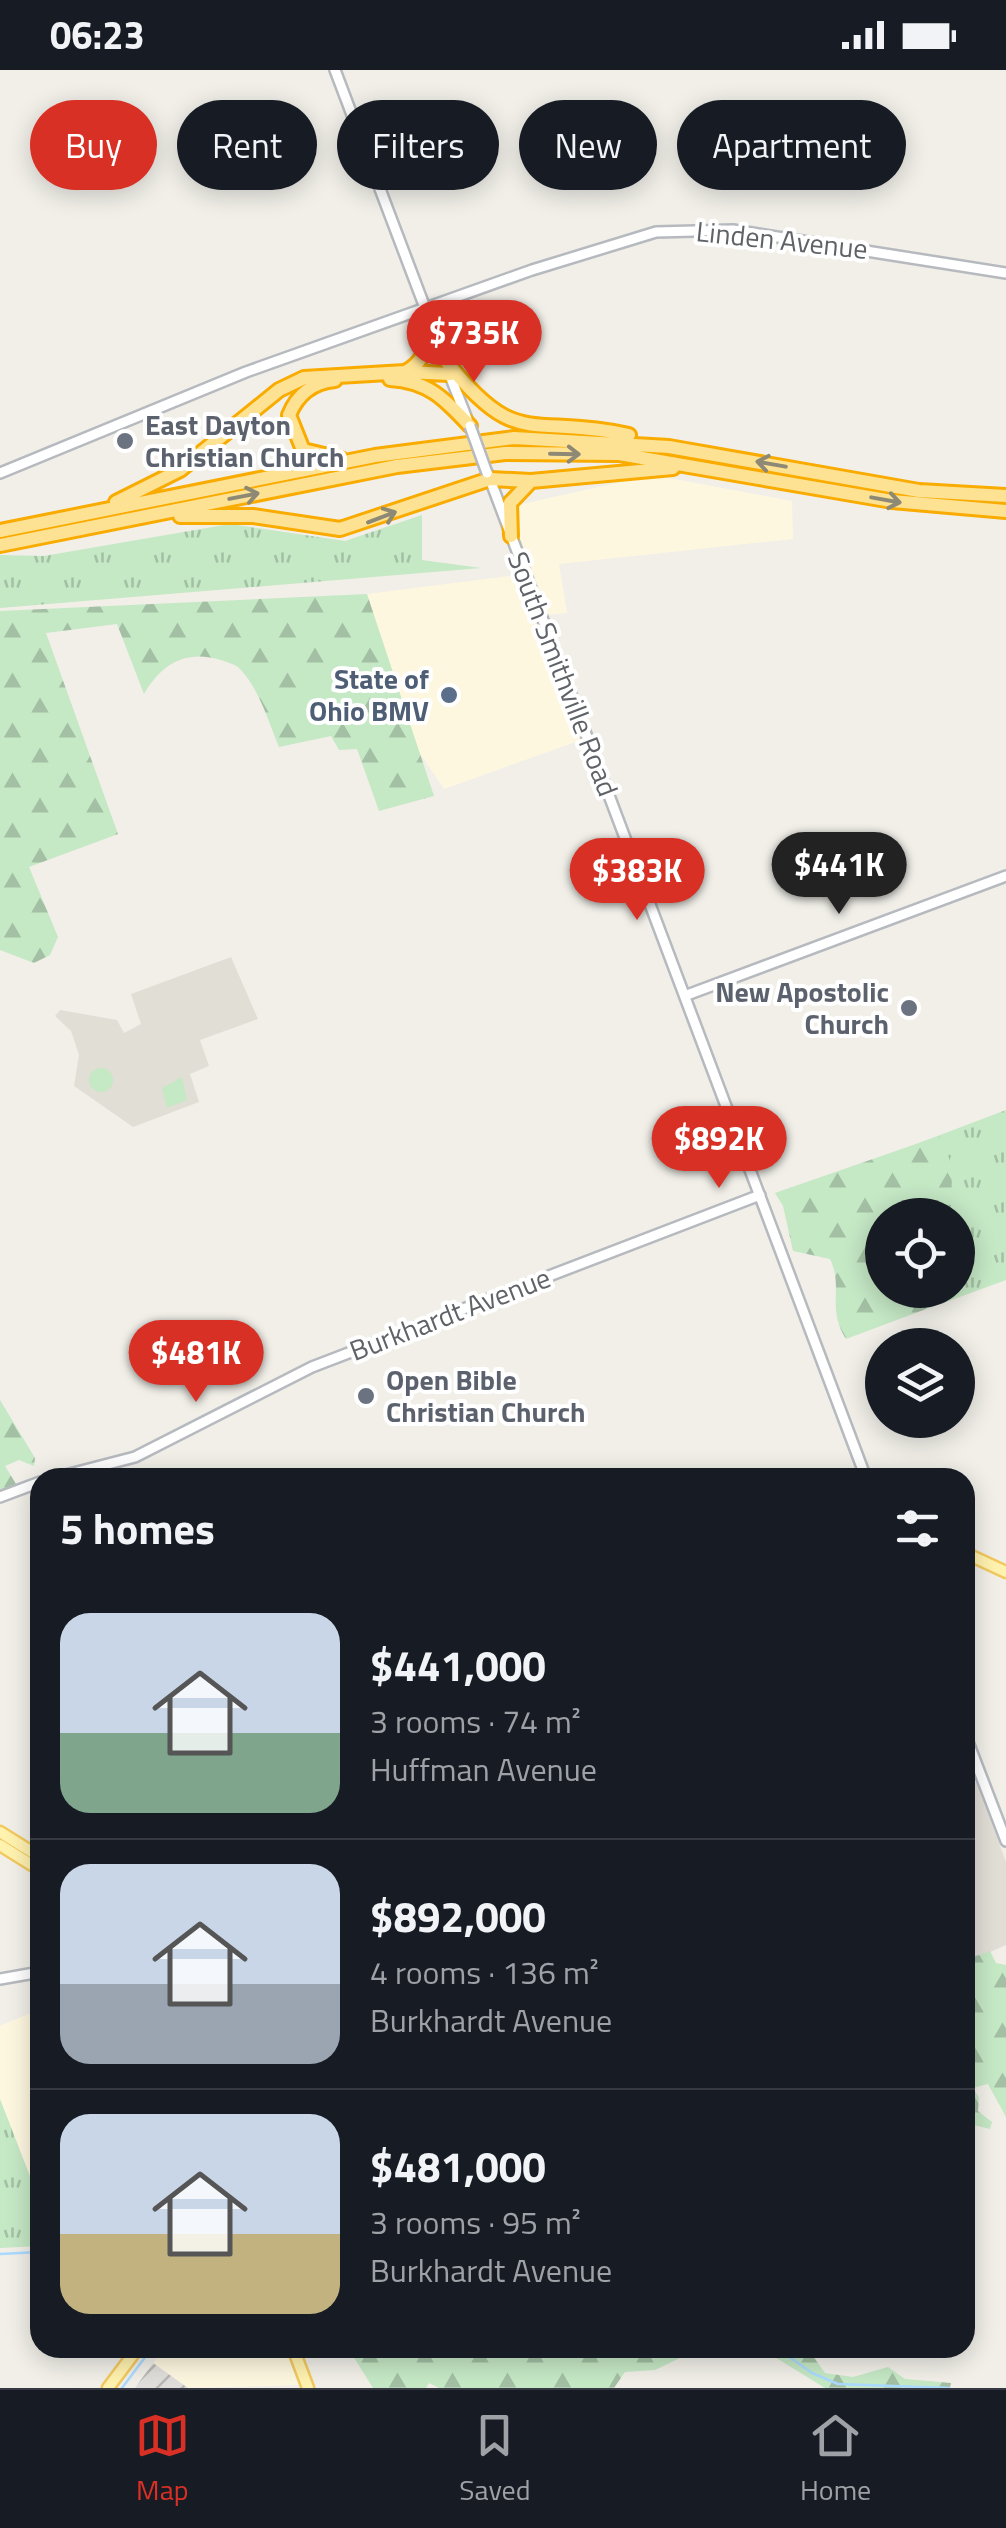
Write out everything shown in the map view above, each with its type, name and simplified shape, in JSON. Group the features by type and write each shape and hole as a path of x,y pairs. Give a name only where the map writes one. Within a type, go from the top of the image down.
{"highway":[{"path":"405,372 418,366 431,325"},
{"path":"443,358 477,399 511,422 535,427 608,430 704,452 919,491 1006,496"},
{"path":"64,518 121,500 180,470 280,390 304,378 405,372 450,374"},
{"path":"369,458 335,459 303,450 290,425 295,400 324,381 419,382 434,390 470,426"},
{"path":"0,531 369,458 514,438 620,441 704,452"},
{"path":"0,545 397,466 505,453 619,454 892,501 1006,511"},
{"path":"148,514 254,516 340,529 489,476 531,481 644,469 718,470"},
{"path":"511,536 510,503 531,481"}],"main road":[{"name":"South Smithville Road","path":"335,70 687,995 862,1468"},
{"name":"Linden Avenue","path":"0,472 193,392 638,237 682,229 733,230 1006,272"},
{"path":"687,995 1006,876"},
{"name":"Burkhardt Avenue","path":"103,1468 148,1452 312,1367 760,1196"},
{"path":"0,1498 30,1486"},
{"path":"975,1558 1006,1572"},
{"path":"975,1760 1006,1840"},
{"path":"0,1832 30,1851"},
{"path":"0,1845 30,1864"},
{"path":"0,1979 30,1974"},
{"path":"108,2388 130,2358"},
{"path":"297,2358 308,2388"}],"shaded area":[{"path":"653,475 792,501 793,539 559,564 567,613 536,616 581,740 444,789 415,746 367,594 518,575 496,510"},
{"path":"231,957 258,1019 200,1040 209,1066 190,1074 199,1102 133,1127 74,1086 79,1055 71,1031 55,1016 60,1010 117,1020 124,1033 141,1024 131,994"},
{"path":"975,1783 1006,1862 1006,1945 975,1959"},
{"path":"30,2013 30,2176 0,2099 0,2026"},
{"path":"157,2358 289,2358 299,2385 188,2388 153,2363"},
{"path":"153,2363 188,2388 135,2388"}],"green space":[{"path":"422,515 422,560 481,568 0,608 0,555 44,556 230,524 345,541"},
{"path":"367,594 434,796 379,811 357,749 339,750 331,736 279,747 253,687 235,665 208,657 186,658 158,674 144,694 117,624 46,633 118,834 29,867 58,937 50,955 34,963 0,950 0,611"},
{"path":"101,1068 110,1071 110,1089 101,1092 92,1089 89,1080 92,1071"},
{"path":"182,1077 187,1100 167,1108 162,1088"},
{"path":"1006,1110 1006,1280 975,1291 975,1198 898,1198 882,1157"},
{"path":"939,1136 951,1166 951,1198 865,1198 865,1308 929,1308 875,1328 865,1328 865,1332 846,1339 837,1317 836,1279 830,1259 793,1251 783,1206 775,1193"},
{"path":"0,1400 35,1458 34,1466 19,1460 5,1466 16,1484 0,1490"},
{"path":"990,1951 996,1963 1006,1965 1006,2117 988,2084 975,2087 975,1956"},
{"path":"975,2092 979,2097 978,2111 992,2122 990,2129 975,2125"},
{"path":"0,2099 30,2176 30,2246 0,2248"},
{"path":"354,2358 680,2358 655,2370 625,2372 614,2388 439,2388 429,2383 426,2388 373,2388"},
{"path":"776,2358 814,2358 825,2373 853,2377 888,2367 905,2379 951,2383 950,2388 825,2388"}],"waterway":[{"path":"0,2254 30,2252"},
{"path":"122,2388 144,2358"},
{"path":"791,2358 838,2384 949,2388"}],"place":[{"name":"East Dayton Christian Church","path":"125,441"},
{"name":"State of Ohio BMV","path":"449,695"},
{"name":"New Apostolic Church","path":"909,1008"},
{"name":"Open Bible Christian Church","path":"366,1396"}]}
